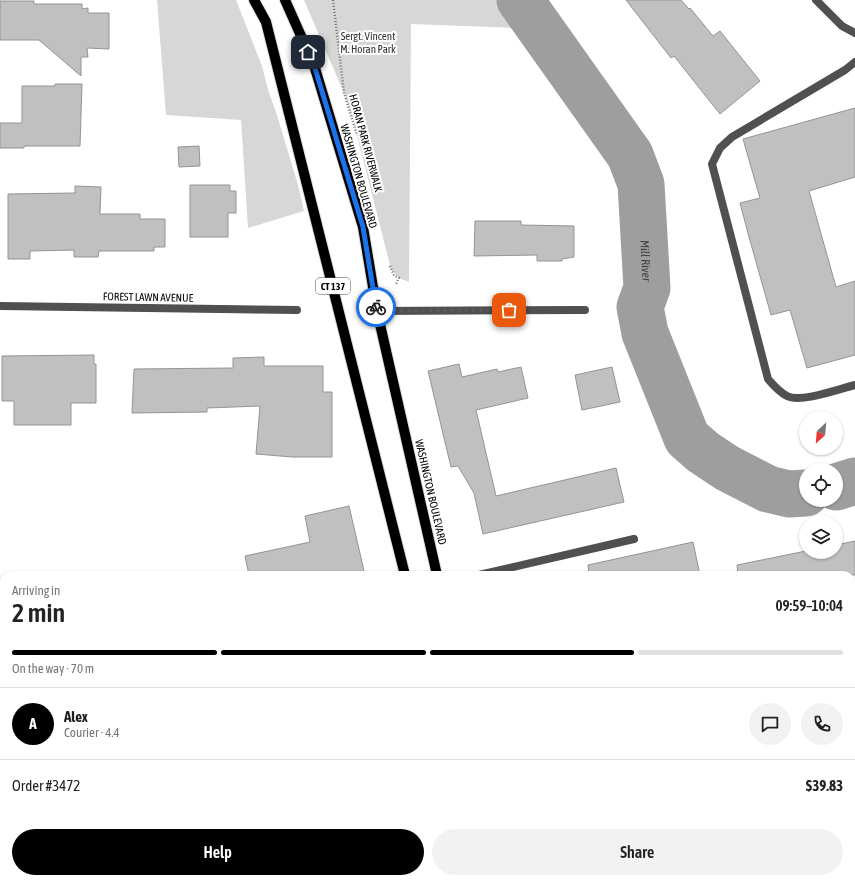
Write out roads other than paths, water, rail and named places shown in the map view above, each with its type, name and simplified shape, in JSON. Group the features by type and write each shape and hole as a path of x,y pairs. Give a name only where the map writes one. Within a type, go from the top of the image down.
{"main road":[{"name":"CT 137","path":"254,0 266,22 404,571"},
{"name":"WASHINGTON BOULEVARD","path":"285,0 314,65 363,227 377,311 436,571"}],"street":[{"path":"816,0 842,26 855,33"},
{"path":"855,62 732,137 720,148 712,164 768,380 777,390 788,397 802,398 855,385"},
{"name":"FOREST LAWN AVENUE","path":"0,306 297,310"},
{"path":"377,311 585,310"},
{"path":"496,571 634,539"}],"waterway":[{"name":"Mill River","path":"520,0 630,155 641,184 647,288 640,307 645,333 687,438 703,452 727,468 768,489 789,494 799,493"},
{"name":"Mill River","path":"843,485 855,481"}],"park label":[{"name":"Sergt. Vincent M. Horan Park","path":"368,42"}]}
